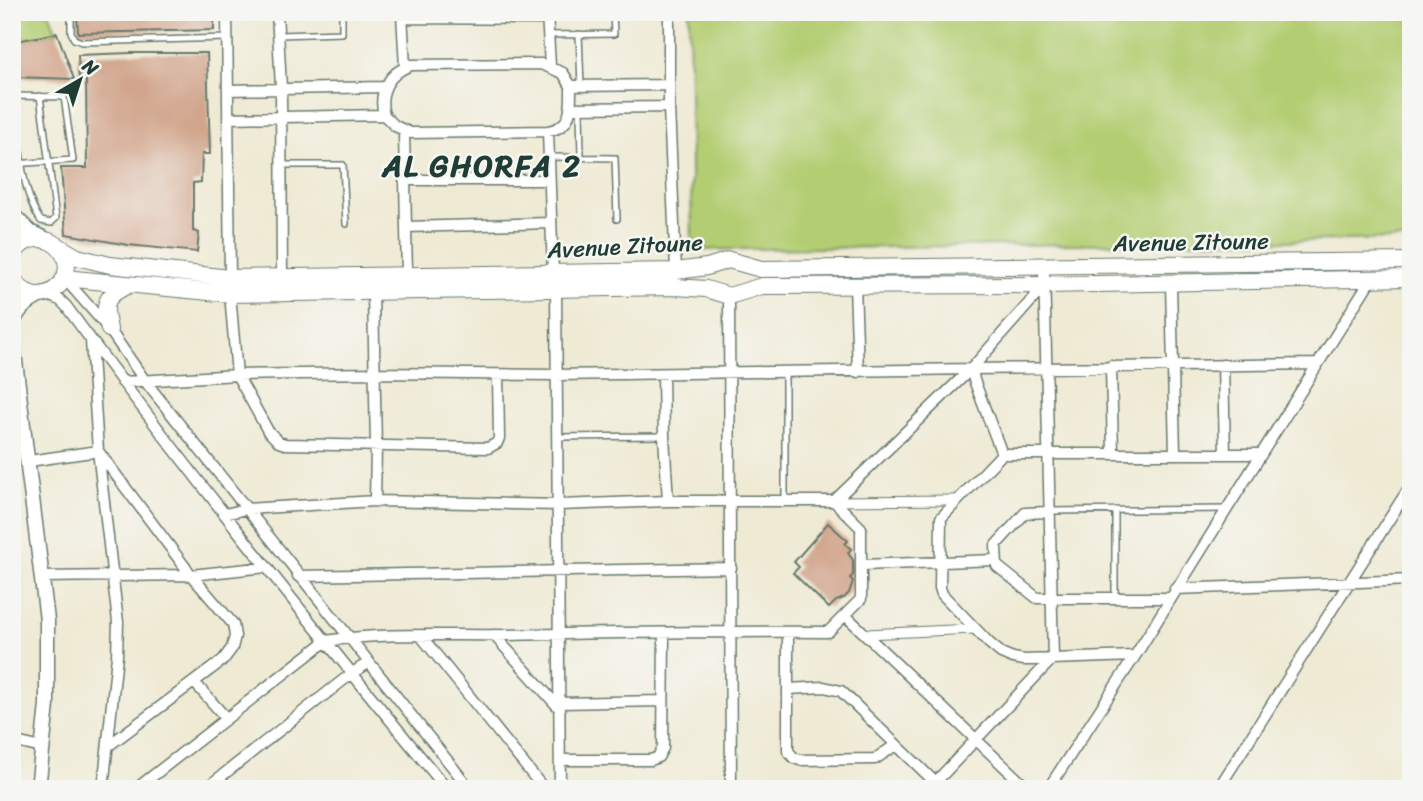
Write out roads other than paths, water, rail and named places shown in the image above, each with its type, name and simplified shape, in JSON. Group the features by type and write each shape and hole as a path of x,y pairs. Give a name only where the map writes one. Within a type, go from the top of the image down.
{"main road":[{"path":"12,277 23,291 43,295 57,288 64,278 64,256 51,242 28,241 16,249"},
{"name":"Avenue Zitoune","path":"51,242 77,257 230,286 282,278 407,276 554,280 706,289 729,294 762,286 1045,285 1411,278"},
{"name":"Avenue Zitoune","path":"64,278 130,284 373,293 676,271 707,267 729,260 761,269 1411,261"},
{"path":"718,263 710,278 711,284 729,294 744,287 744,269 735,261"},
{"path":"109,329 105,313 107,300 115,291 130,284"}],"street":[{"path":"228,12 230,286 237,375 268,431 279,442 297,445 481,449 493,446 499,438 498,375"},
{"path":"277,12 281,89 282,278"},
{"path":"668,12 676,271"},
{"path":"405,67 402,15 547,16 550,66"},
{"path":"576,86 575,108 569,118 562,126 548,131 411,133 388,121 384,115 382,95 397,72 405,67 486,64 550,66 563,73 576,86 669,85"},
{"path":"228,90 385,87"},
{"path":"575,108 670,107"},
{"path":"229,118 384,115"},
{"path":"404,131 407,276"},
{"path":"548,131 559,505 560,789"},
{"path":"404,180 549,180"},
{"path":"12,215 30,232 51,242"},
{"path":"12,215 16,249"},
{"path":"406,227 550,223"},
{"path":"788,689 824,687 841,691 935,786 1053,658 1044,267"},
{"path":"64,278 109,329 145,381 298,576 470,789"},
{"path":"1048,789 1135,656 1371,279"},
{"path":"1171,283 1175,453"},
{"path":"855,285 858,372"},
{"path":"834,501 972,368 1045,285"},
{"path":"373,293 375,501"},
{"path":"729,294 732,789"},
{"path":"12,326 15,314 21,307 43,295 60,300 66,306 122,382 351,674 447,789"},
{"path":"12,337 49,644 47,705 38,789"},
{"path":"91,340 98,451 118,639 103,789"},
{"path":"122,382 237,375 663,374 1317,364"},
{"path":"1223,365 1225,453"},
{"path":"1111,366 1113,453"},
{"path":"972,368 1002,454"},
{"path":"663,374 668,501"},
{"path":"29,461 98,451"},
{"path":"98,451 191,575 233,624 235,636 232,648 223,660 108,746"},
{"path":"1135,656 1024,660 1013,659 1001,653 974,629 942,594 941,518 1002,454 1260,454"},
{"path":"1218,789 1411,485"},
{"path":"225,514 246,509 375,501 559,505 668,501 957,500"},
{"path":"136,789 326,641 421,636 664,634 732,630 828,632 861,599 861,528 834,501"},
{"path":"1048,512 1024,513 996,545 997,566 1037,598 1115,597 1352,581 1411,580"},
{"path":"862,565 996,560"},
{"path":"42,577 191,575 267,567"},
{"path":"298,576 559,569 731,568"},
{"path":"846,616 1028,789"},
{"path":"866,635 974,629"},
{"path":"788,632 788,751 794,758 875,759 896,745"},
{"path":"559,760 651,760 658,757 663,748 664,634"},
{"path":"494,635 560,706 662,701"},
{"path":"421,636 544,789"},
{"path":"205,789 368,663"},
{"path":"194,682 226,718"},
{"path":"12,741 42,748"}],"lane":[{"path":"71,12 71,32 74,40 82,42 228,38"},
{"path":"278,35 342,33 342,12"},
{"path":"548,35 614,34 614,12"},
{"path":"576,86 579,34"},
{"path":"12,164 22,163 49,161 72,160 66,100 59,96 40,96 13,96 22,163 34,209 41,220 51,223 56,218 49,161 40,96"},
{"path":"575,108 581,157"},
{"path":"548,157 615,158 617,219"},
{"path":"281,165 343,165 346,223"},
{"path":"785,372 785,502"},
{"path":"556,437 664,436"},
{"path":"1048,512 1226,509"},
{"path":"1115,510 1115,597"}],"district":[{"name":"AL GHORFA 2","path":"482,166"}]}
